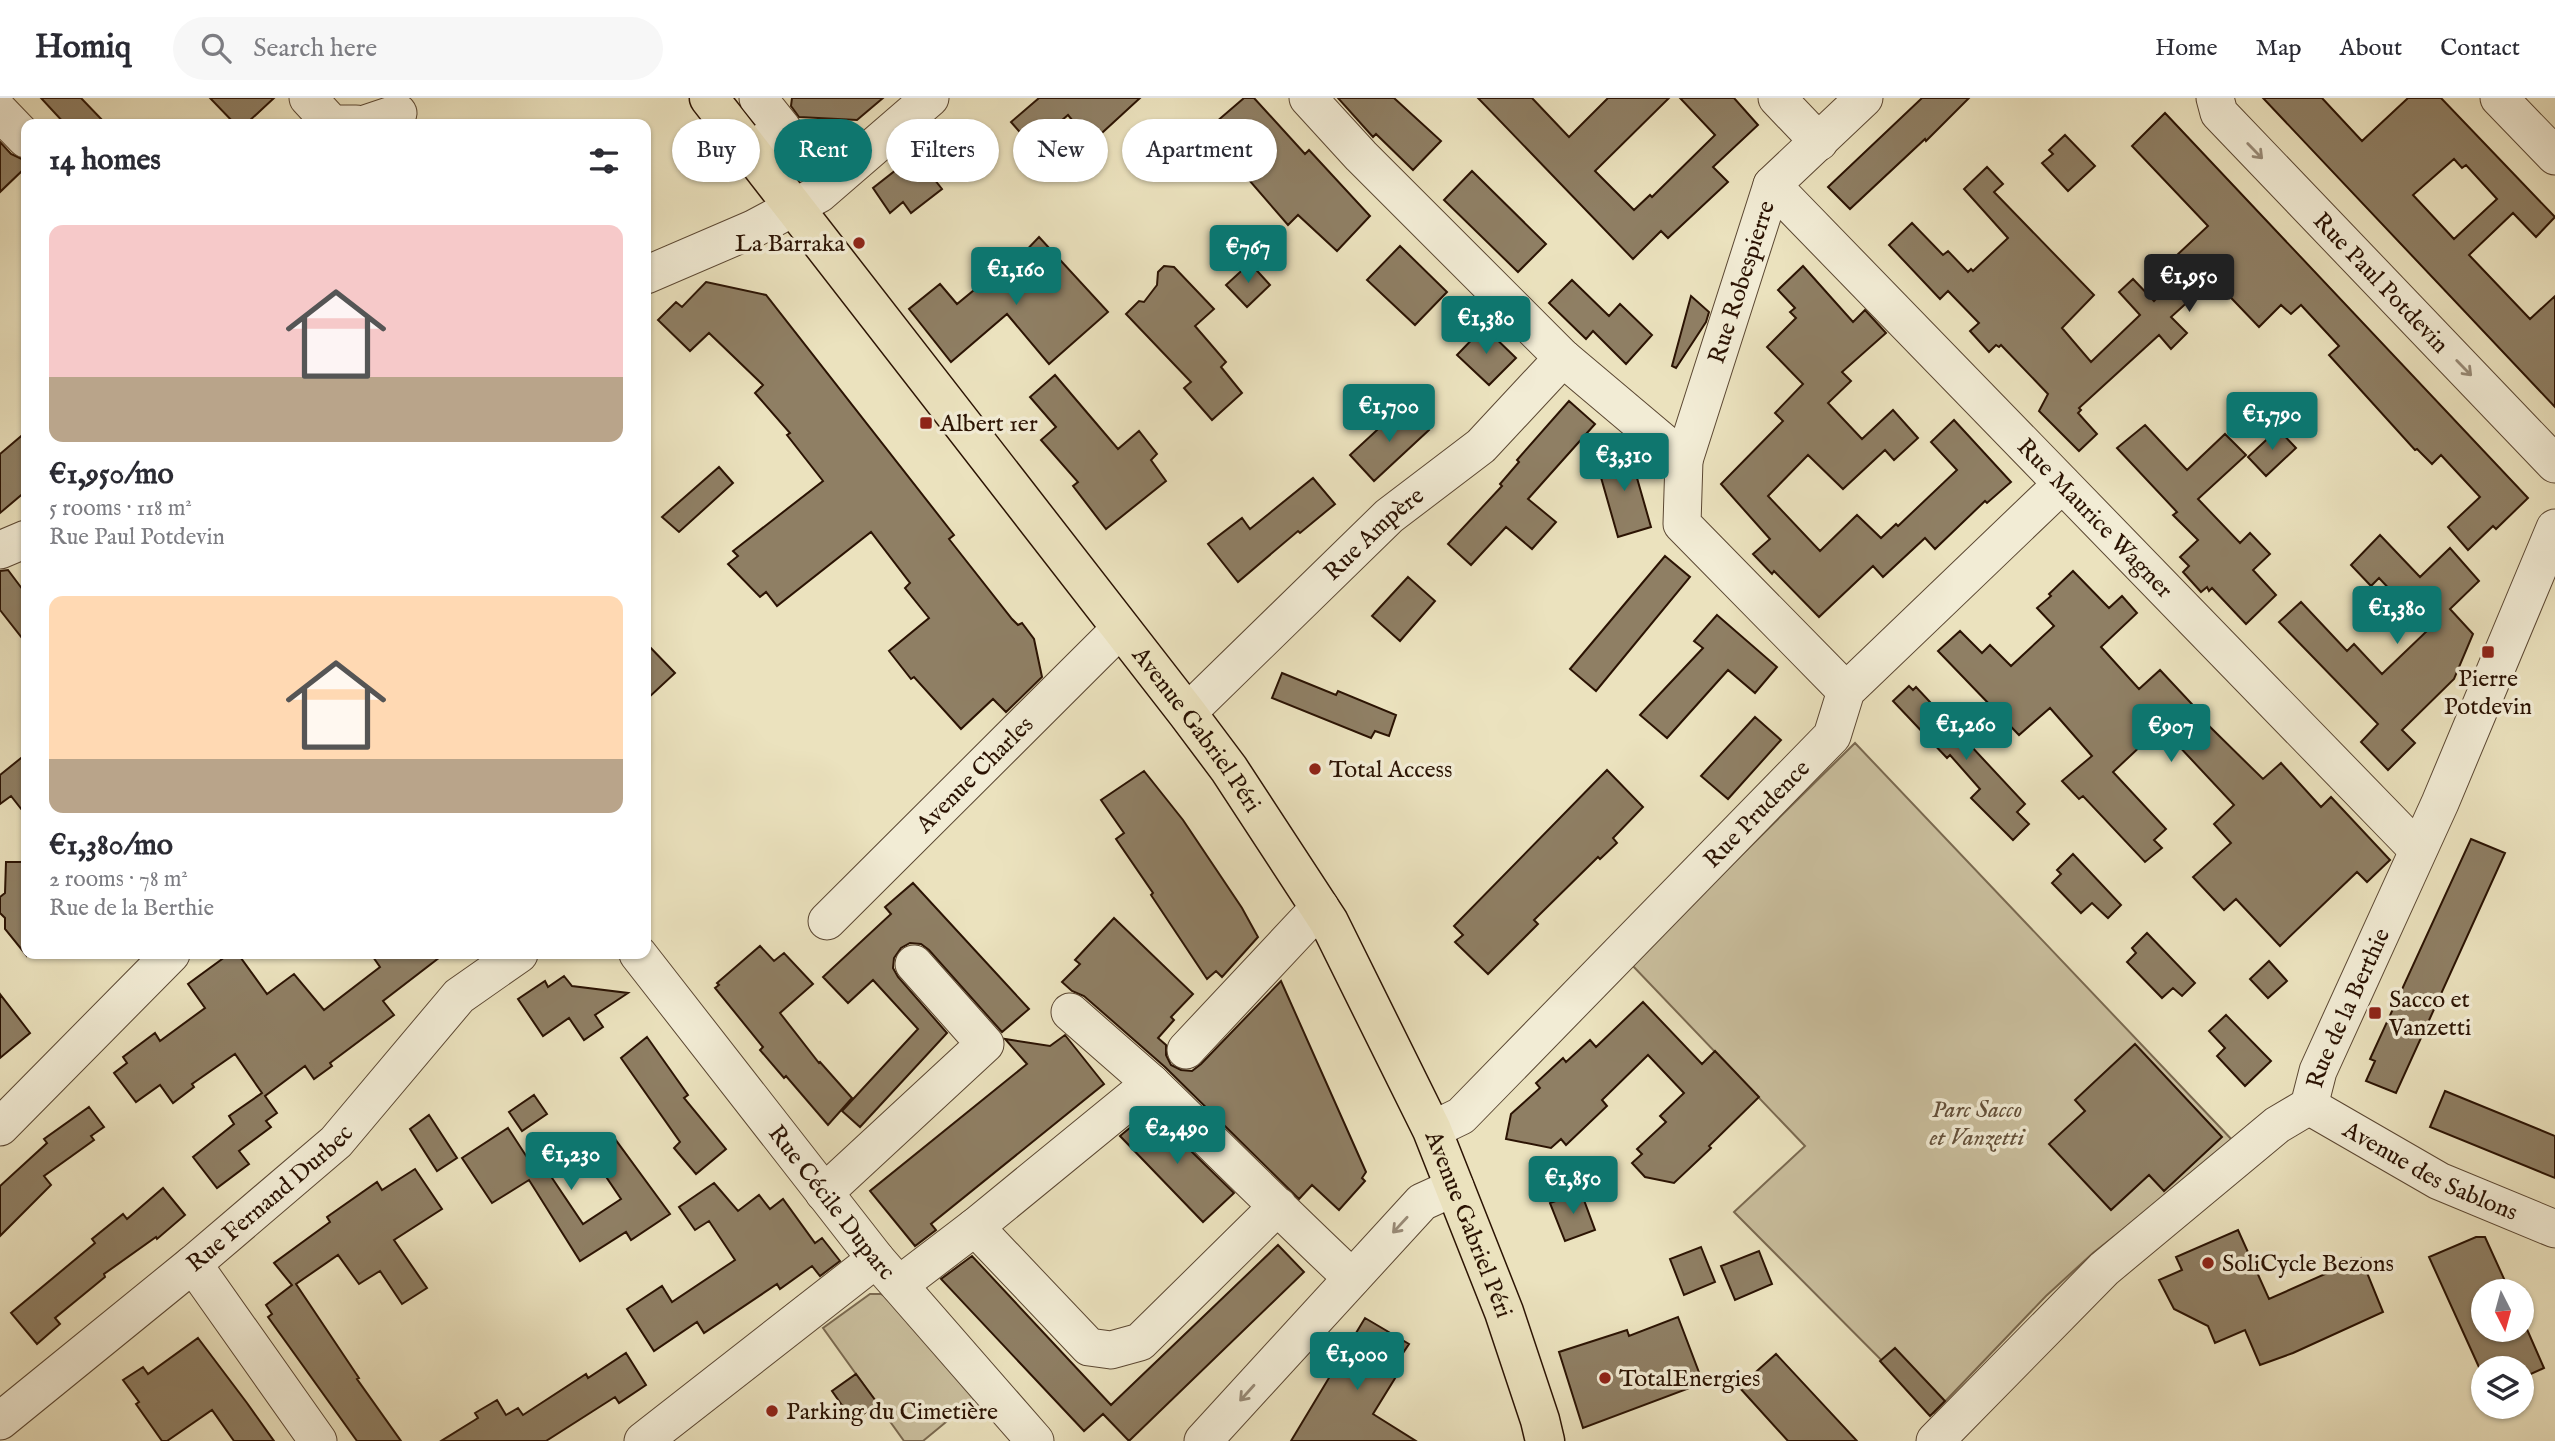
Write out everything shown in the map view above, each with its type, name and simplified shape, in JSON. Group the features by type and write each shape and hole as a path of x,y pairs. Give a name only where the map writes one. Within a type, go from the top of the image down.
{"main road":[{"name":"Avenue Gabriel Péri","path":"709,98 725,119"},
{"name":"Avenue Gabriel Péri","path":"760,164 1187,713 1229,769 1320,907 1432,1130 1504,1312 1545,1441"}],"street":[{"path":"308,98 327,119"},
{"path":"758,98 782,128 760,145"},
{"path":"651,273 753,229 819,194 930,98"},
{"path":"1308,98 1361,156 1563,358 1684,460"},
{"path":"1777,98 1819,142"},
{"name":"Rue Robespierre","path":"1846,691 1682,524 1684,460 1772,185 1864,98"},
{"name":"Rue Paul Potdevin","path":"2215,98 2219,113 2555,464"},
{"path":"2499,98 2555,156"},
{"path":"0,112 21,134"},
{"name":"Rue Maurice Wagner","path":"1772,185 2418,850"},
{"name":"Rue Ampère","path":"1187,713 1389,516 1482,446 1563,358"},
{"name":"Rue Prudence","path":"1432,1130 1461,1116 1832,736 1846,691 2062,484"},
{"name":"Rue de la Berthie","path":"1935,1441 2104,1269 2277,1125 2309,1106 2318,1071 2440,803 2555,528"},
{"path":"0,550 21,541"},
{"name":"Avenue Charles","path":"827,921 1121,628"},
{"path":"1186,1050 1320,907"},
{"path":"0,1127 167,959"},
{"name":"Rue Fernand Durbec","path":"0,1421 193,1264 336,1142 459,996 512,959"},
{"name":"Rue Cécile Duparc","path":"642,959 888,1272 1035,1441"},
{"path":"824,1192 985,1044 914,964"},
{"path":"1070,1012 1151,1083 1352,1278"},
{"path":"643,1441 888,1272 975,1227 1151,1083"},
{"name":"Avenue des Sablons","path":"2309,1106 2439,1181 2555,1229"},
{"path":"1203,1441 1422,1202 1455,1187"},
{"path":"975,1227 1089,1347 1111,1350 1140,1342 1278,1206"},
{"path":"193,1264 318,1441"}],"green space":[{"name":"Parc Sacco et Vanzetti","path":"1855,743 2234,1142 2093,1253 2046,1296 1934,1413 1734,1212 1805,1146 1631,964"},
{"path":"870,1294 881,1294 889,1299 980,1394 923,1441 904,1441 823,1328"}],"building":[{"path":"41,98 81,98 101,119 60,119"},
{"path":"210,98 274,98 251,119 230,119"},
{"path":"792,98 883,98 858,119 799,117 791,106"},
{"path":"1039,98 1140,98 1108,127 1108,119 1071,119 1068,115 1063,119 1014,119"},
{"path":"1244,98 1254,98 1273,119 1220,119"},
{"path":"1338,98 1394,98 1441,141 1413,170 1376,134 1373,137"},
{"path":"1478,98 1532,98 1569,137 1608,98 1669,98 1595,171 1634,210 1650,195 1652,197 1715,135 1680,98 1734,98 1758,125 1713,167 1728,182 1668,238 1661,231 1633,259"},
{"path":"1922,98 1969,98 1926,141 1925,139 1850,209 1828,187"},
{"path":"2263,98 2322,98 2362,141 2408,98 2441,98 2555,217 2536,237 2513,213 2469,255 2530,319 2555,296 2555,407","holes":["2454,159 2462,168 2466,165 2497,199 2454,239 2413,195"]},
{"path":"2165,113 2528,498 2496,529 2493,526 2468,550 2448,527 2480,497 2441,455 2432,464 2415,450 2329,355 2339,346 2301,305 2291,314 2281,305 2259,327 2213,279 2171,317 2187,333 2171,349 2159,335 2079,408 2081,410 2078,413 2097,434 2079,451 2039,411 2048,394 2001,345 1996,345 1989,352 1970,331 1979,323 1948,291 1940,299 1889,245 1912,223 1943,255 1948,251 1968,272 1971,269 1973,271 2008,238 1964,189 1987,167 2003,184 1994,192 2094,295 2062,328 2091,362 2140,315 2119,292 2133,279 2154,301 2161,294 2153,284 2164,275 2160,271 2208,226 2132,146"},
{"path":"1277,123 1305,154 1309,150 1370,216 1337,251 1298,215 1288,225 1251,182 1277,182"},
{"path":"2065,135 2095,166 2068,191 2042,163 2053,154 2049,150"},
{"path":"0,142 11,154 21,159 21,172 0,192"},
{"path":"1472,171 1546,244 1518,272 1444,200"},
{"path":"886,178 886,182 936,182 942,189 911,213 903,202 890,213 873,188"},
{"path":"1039,237 1108,312 1049,364 1007,314 951,362 909,309 940,284 957,304 979,286 983,291 1019,260"},
{"path":"1400,246 1447,292 1415,325 1367,280"},
{"path":"1250,263 1270,285 1247,307 1226,285"},
{"path":"1164,266 1174,267 1214,309 1195,326 1226,362 1221,367 1242,393 1212,420 1184,388 1191,382 1126,314 1139,301 1144,302 1157,285 1158,272"},
{"path":"1803,266 1853,322 1865,310 1886,333 1842,372 1851,381 1828,403 1862,439 1893,410 1918,438 1894,460 1885,450 1843,489 1808,455 1768,496 1820,551 1857,515 1881,538 1896,524 1898,526 1957,470 1931,442 1954,420 2011,482 1987,503 1985,501 1935,549 1925,538 1883,577 1873,566 1819,617 1774,571 1772,574 1753,554 1770,539 1721,484 1783,421 1775,413 1803,384 1767,347 1796,318 1790,312 1795,308 1778,290"},
{"path":"1572,280 1609,316 1620,304 1652,335 1626,364 1593,331 1586,339 1549,303"},
{"path":"706,282 766,295 954,535 949,539 1012,619 1018,625 1022,623 1034,639 1042,677 1006,712 993,699 961,729 914,677 911,679 889,651 929,618 905,588 910,583 871,532 777,606 766,592 760,597 728,564 738,556 733,551 823,481 787,435 790,433 755,393 763,385 709,333 690,351 658,320 676,302 682,307"},
{"path":"1691,296 1709,312 1706,322 1676,368 1672,366"},
{"path":"1484,327 1516,358 1489,385 1457,355"},
{"path":"1055,375 1118,449 1139,431 1157,454 1151,460 1166,481 1106,529 1073,486 1078,482 1041,440 1056,427 1030,397"},
{"path":"1569,401 1595,424 1528,499 1556,522 1532,549 1506,527 1471,565 1448,544 1502,486 1500,484 1519,462 1517,460"},
{"path":"1407,410 1429,430 1374,481 1350,455 1389,419 1393,424"},
{"path":"2145,425 2187,470 2225,434 2246,455 2198,499 2240,543 2250,533 2270,554 2253,570 2276,595 2246,624 2212,588 2209,591 2207,587 2201,592 2183,572 2189,566 2180,557 2198,540 2173,515 2177,512 2117,448"},
{"path":"2278,429 2296,448 2266,476 2248,457"},
{"path":"21,436 21,495 0,513 0,454"},
{"path":"1629,450 1651,527 1618,537 1596,460"},
{"path":"719,467 733,483 679,532 662,517"},
{"path":"1313,478 1335,504 1300,533 1298,531 1238,582 1208,544 1242,518 1250,529"},
{"path":"2380,535 2420,577 2450,548 2479,581 2450,609 2473,634 2454,679 2402,730 2415,743 2388,770 2361,742 2378,724 2279,622 2301,602 2347,651 2354,644 2382,674 2428,630 2379,578 2371,586 2351,565"},
{"path":"1665,556 1690,577 1596,691 1570,669"},
{"path":"8,570 21,587 21,637 0,610 0,571"},
{"path":"2073,571 2109,608 2122,596 2137,613 2101,647 2139,689 2160,670 2204,717 2202,719 2263,779 2281,763 2321,807 2331,797 2390,860 2367,882 2357,872 2280,946 2236,899 2224,910 2193,877 2231,843 2214,824 2234,805 2161,727 2113,772 2166,829 2154,840 2162,848 2145,862 2083,796 2079,799 2062,781 2092,756 2050,708 2019,735 1938,651 1960,631 1982,653 1990,645 2011,666 2054,626 2037,608"},
{"path":"1408,577 1435,601 1400,641 1372,616"},
{"path":"1717,615 1777,667 1755,693 1728,670 1667,738 1640,715 1703,648 1694,641"},
{"path":"651,648 675,673 651,695"},
{"path":"1282,673 1336,695 1338,691 1396,715 1389,736 1375,731 1371,738 1272,698"},
{"path":"1909,686 1913,690 1916,687 2025,804 2017,812 2029,824 2013,840 1971,798 1980,789 1950,755 1947,758 1893,701"},
{"path":"1755,717 1781,740 1728,799 1701,776"},
{"path":"21,758 21,809 11,796 0,804 0,775"},
{"path":"1607,770 1643,807 1613,838 1617,843 1600,859 1598,857 1534,920 1538,924 1488,974 1455,942 1463,935 1454,926"},
{"path":"1144,771 1183,820 1242,908 1258,937 1222,977 1216,971 1207,979 1116,839 1124,833 1101,800"},
{"path":"2471,839 2505,853 2396,1093 2366,1081 2375,1061 2370,1059"},
{"path":"2073,854 2121,905 2108,918 2092,903 2081,913 2052,883 2061,874 2057,870"},
{"path":"6,862 21,862 21,949 5,929 5,918 0,913 0,897 5,893"},
{"path":"913,883 1029,1009 1002,1032 929,950 921,944 910,943 901,948 894,958 893,968 947,1033 860,1127 842,1111 918,1029 873,980 848,1003 823,977 891,914 885,907"},
{"path":"1114,918 1193,994 1171,1017 1174,1020 1158,1038 1166,1045 1166,1055 1171,1065 1181,1070 1192,1071 1201,1064 1281,981 1366,1172 1362,1178 1365,1181 1339,1210 1312,1185 1299,1199 1165,1067 1084,996 1072,991 1062,982 1080,964 1075,960"},
{"path":"2147,933 2195,983 2182,996 2173,988 2162,998 2127,962 2136,953 2132,948"},
{"path":"760,946 774,961 784,953 813,984 780,1013 819,1063 852,1098 828,1125 760,1050 763,1047 715,988 719,985 717,983"},
{"path":"222,959 242,959 267,994 294,974 324,1010 380,967 374,959 438,959 383,1001 394,1015 330,1063 332,1066 314,1079 305,1066 265,1096 277,1113 266,1121 271,1127 239,1151 249,1164 217,1188 193,1157 234,1124 229,1116 262,1093 235,1054 192,1084 194,1087 173,1103 160,1085 136,1102 114,1073 127,1063 123,1057 155,1033 160,1041 205,1008 188,984"},
{"path":"2269,961 2287,981 2268,998 2250,979"},
{"path":"564,976 572,986 628,993 595,1015 603,1027 584,1040 569,1018 543,1036 518,999 545,981 548,987"},
{"path":"0,994 30,1033 0,1058"},
{"path":"1643,1002 1702,1064 1715,1051 1759,1097 1709,1146 1711,1148 1674,1183 1645,1177 1632,1163 1642,1154 1637,1149 1666,1122 1660,1116 1684,1093 1648,1055 1602,1100 1607,1106 1566,1145 1561,1139 1551,1148 1506,1139 1511,1114 1540,1088 1536,1083 1563,1058 1566,1062 1590,1040 1596,1047"},
{"path":"2226,1015 2271,1061 2245,1086 2217,1056 2225,1048 2209,1031"},
{"path":"1065,1035 1104,1084 931,1224 936,1230 915,1246 870,1191 1027,1064 1005,1039 1050,1046"},
{"path":"647,1037 688,1095 684,1098 726,1149 696,1174 674,1148 680,1142 621,1058"},
{"path":"2135,1044 2222,1137 2164,1191 2149,1175 2111,1210 2049,1144 2085,1111 2075,1100"},
{"path":"2445,1091 2555,1136 2555,1178 2430,1127"},
{"path":"534,1095 547,1114 522,1131 509,1112"},
{"path":"89,1107 104,1127 91,1136 94,1140 44,1176 51,1185 0,1236 0,1186 47,1143 44,1139"},
{"path":"1150,1111 1234,1193 1203,1222 1120,1136"},
{"path":"429,1115 457,1158 437,1171 410,1129"},
{"path":"508,1128 532,1165 540,1160 583,1224 621,1199 592,1156 615,1139 670,1214 631,1240 626,1232 580,1261 529,1180 492,1203 462,1158"},
{"path":"415,1169 442,1209 394,1240 427,1288 402,1304 380,1271 359,1284 338,1255 296,1284 359,1378 357,1379 401,1441 357,1441 268,1317 272,1314 266,1305 292,1285 274,1263 330,1222 327,1217 377,1182 382,1190"},
{"path":"714,1183 738,1211 759,1195 770,1209 783,1199 815,1243 822,1238 840,1261 820,1276 812,1266 780,1289 777,1284 704,1333 697,1322 654,1351 627,1309 662,1286 672,1302 735,1260 709,1221 695,1230 679,1207"},
{"path":"163,1188 185,1215 157,1239 156,1237 104,1274 105,1277 55,1318 60,1324 37,1344 11,1313 95,1243 92,1239 123,1214 127,1219"},
{"path":"1581,1192 1595,1230 1565,1241 1550,1203"},
{"path":"2238,1230 2269,1299 2361,1258 2383,1312 2260,1365 2245,1330 2215,1343 2208,1326 2174,1309 2159,1280 2182,1270 2176,1257"},
{"path":"2476,1237 2485,1237 2504,1279 2471,1279 2471,1342 2533,1342 2544,1368 2534,1373 2534,1356 2474,1356 2429,1257"},
{"path":"1278,1245 1304,1272 1129,1441 1103,1414 1084,1431 941,1279 972,1256 1111,1405"},
{"path":"1701,1247 1715,1282 1684,1295 1670,1259"},
{"path":"1759,1251 1772,1284 1735,1300 1721,1266"},
{"path":"1678,1317 1703,1383 1583,1428 1559,1352 1627,1330 1629,1336"},
{"path":"1365,1318 1409,1344 1391,1371 1397,1375 1373,1414 1416,1441 1291,1441"},
{"path":"198,1338 274,1441 234,1441 212,1410 167,1441 162,1441 123,1380 143,1367 148,1374"},
{"path":"1895,1348 1945,1401 1930,1416 1880,1361"},
{"path":"626,1353 646,1385 619,1403 615,1397 546,1441 441,1441 478,1418 475,1413 497,1400 506,1415 518,1408 523,1415 586,1374 588,1378"},
{"path":"1776,1354 1857,1441 1788,1441 1739,1387"},
{"path":"856,1374 878,1404 853,1421 832,1391"}],"place":[{"name":"La Barraka","path":"859,243"},
{"name":"Albert 1er","path":"926,423"},
{"name":"Pierre Potdevin","path":"2488,652"},
{"name":"Total Access","path":"1315,769"},
{"name":"Sacco et Vanzetti","path":"2375,1013"},
{"name":"SoliCycle Bezons","path":"2208,1263"},
{"name":"TotalEnergies","path":"1605,1378"},
{"name":"Parking du Cimetière","path":"772,1411"}]}
